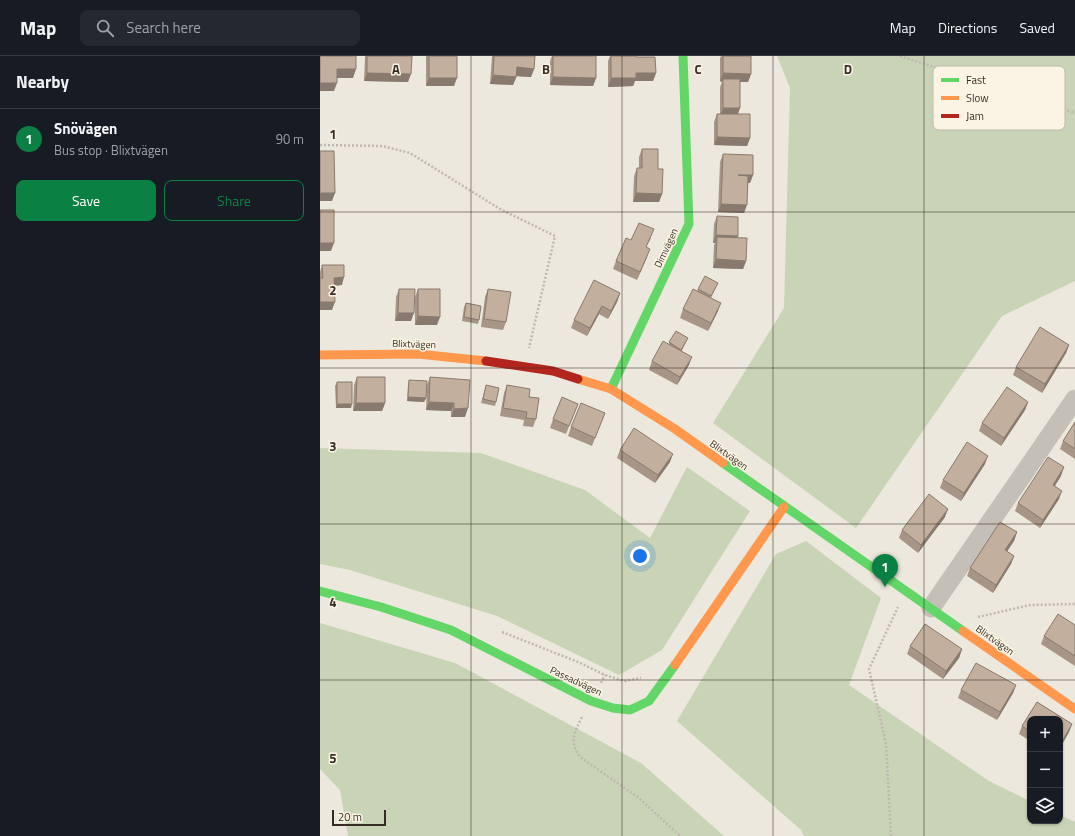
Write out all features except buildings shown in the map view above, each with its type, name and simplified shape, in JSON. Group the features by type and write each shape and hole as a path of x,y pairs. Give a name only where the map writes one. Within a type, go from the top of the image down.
{"street":[{"name":"Dimvägen","path":"611,390 689,224 683,56"},
{"name":"Blixtvägen","path":"320,355 418,354 492,362 553,371 611,390 675,429 784,508 847,549 1075,709"},
{"path":"931,608 1075,399"},
{"name":"Passadvägen","path":"320,591 382,607 451,630 591,701 613,708 630,710 649,701 784,508"}],"path":[{"path":"900,56 933,67"},
{"path":"1065,110 1075,113"},
{"path":"320,145 382,146 410,153 500,208 555,236 525,366"},
{"path":"891,836 886,744 869,670 905,590"},
{"path":"952,623 1030,605 1075,604"},
{"path":"501,631 578,662 605,675 624,681 642,678"},
{"path":"605,675 577,727 573,738 575,750 580,757 639,798 680,836"}],"green space":[{"path":"777,56 1075,56 1075,281 1002,316 856,528 713,423 784,308 790,88"},
{"path":"320,448 481,453 585,490 650,538 687,467 750,511 662,650 619,675 497,616 350,570 320,564"},
{"path":"806,541 881,598 849,685 989,781 1027,800 1027,824 1063,824 1063,816 1075,822 1075,836 804,836 801,830 677,721 776,554"},
{"path":"320,623 455,663 641,763 724,836 348,836 340,790 320,769"}],"traffic: fast":[{"path":"611,389 689,224 683,56"},
{"path":"723,463 963,631"},
{"path":"320,591 381,607 451,630 591,701 613,708 630,710 649,701 675,665"}],"traffic: slow":[{"path":"320,355 418,354 486,361"},
{"path":"578,379 611,389 675,429 723,463"},
{"path":"675,665 784,507"},
{"path":"963,631 1075,709"}],"traffic: jam":[{"path":"486,361 553,371 578,379"}],"place":[{"name":"Snövägen","path":"885,587"}]}
